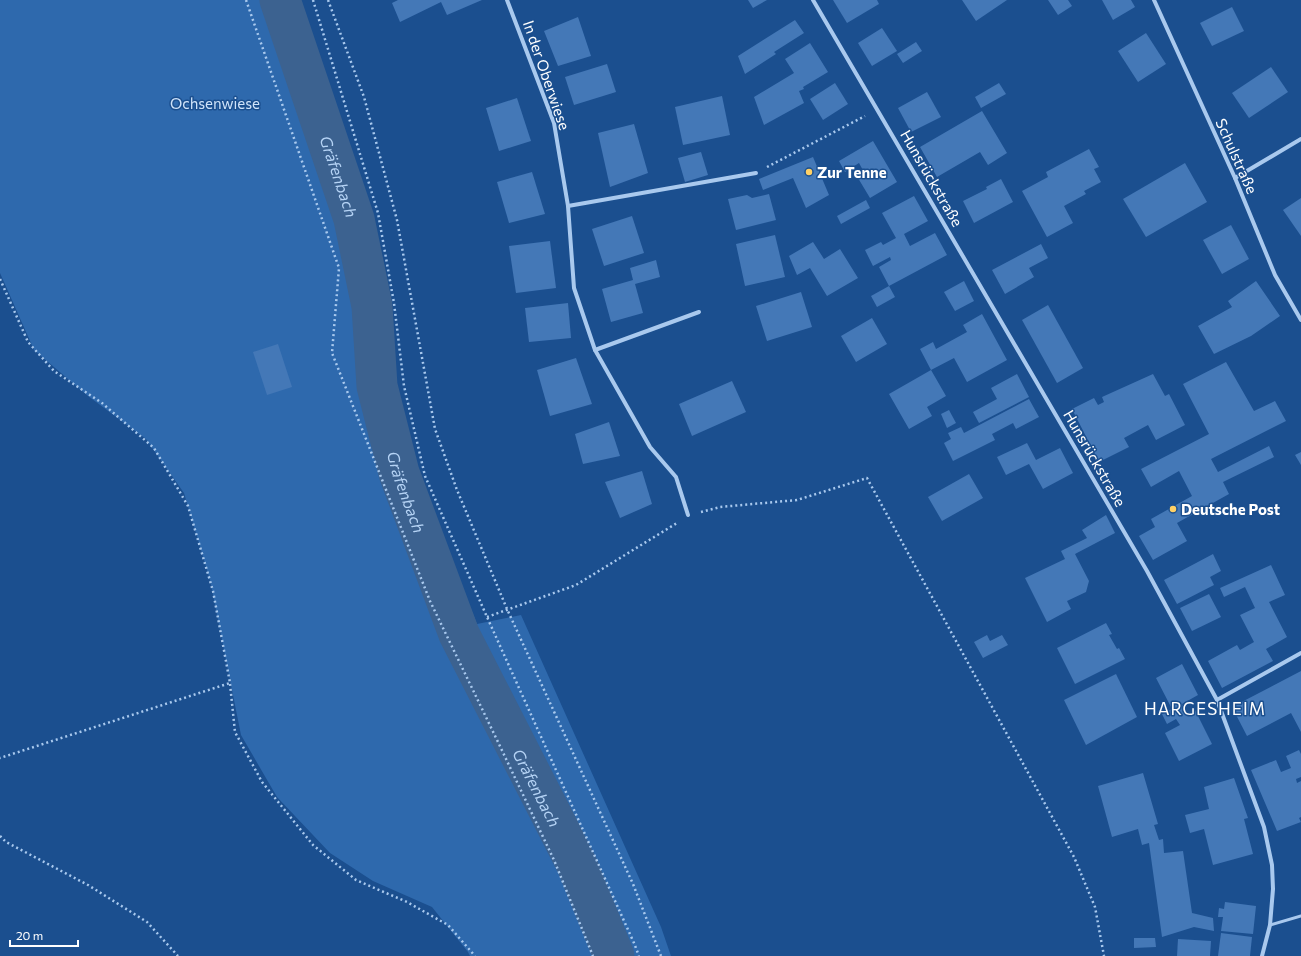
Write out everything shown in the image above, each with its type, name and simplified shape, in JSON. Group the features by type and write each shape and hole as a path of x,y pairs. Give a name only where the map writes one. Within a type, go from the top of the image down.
{"street":[{"name":"In der Oberwiese","path":"507,0 554,123 568,206 574,288 594,350 650,448 676,477 688,515"},
{"name":"Hunsrückstraße","path":"813,0 1147,571 1217,700 1264,826 1272,865 1273,889 1270,924 1262,956"},
{"name":"Schulstraße","path":"1154,0 1235,178 1275,275 1301,320"},
{"path":"1235,178 1301,139"},
{"path":"568,206 756,173"},
{"path":"594,350 700,312"},
{"path":"1217,700 1301,653"}],"lane":[{"path":"1270,924 1301,916"}],"path":[{"path":"246,0 339,268 332,353 430,601 554,860 593,956"},
{"path":"313,0 378,213 394,303 404,386 425,476 486,617 634,943 638,956"},
{"path":"328,0 364,97 397,220 435,429 457,490 507,610 633,884 661,956"},
{"path":"756,173 878,110"},
{"path":"0,279 28,342 54,371 102,403 154,448 188,506 213,591 230,684 235,732 262,782 313,845 356,880 407,902 448,925 474,956"},
{"path":"486,617 576,585 688,515 720,508 797,500 867,478 1074,857 1095,907 1104,956"},
{"path":"0,758 230,684"},
{"path":"0,836 6,842 88,885 147,922 178,956"}],"green space":[{"name":"Ochsenwiese","path":"0,0 295,0 371,217 387,305 400,411 417,475 477,624 521,615 661,927 671,956 470,956 432,907 373,881 330,853 277,797 241,735 210,580 184,493 146,439 88,396 34,350 0,273"}],"building":[{"path":"398,0 482,0 447,15 441,2 400,22 392,3"},
{"path":"748,0 767,0 753,8"},
{"path":"833,0 877,0 879,4 847,23"},
{"path":"962,0 1007,0 976,21"},
{"path":"1048,0 1068,0 1072,6 1058,15"},
{"path":"1102,0 1131,0 1135,7 1113,20"},
{"path":"1232,7 1244,31 1212,46 1200,23"},
{"path":"578,17 591,56 558,66 544,31"},
{"path":"795,20 804,33 774,52 776,54 745,74 738,56"},
{"path":"882,28 897,51 872,66 858,43"},
{"path":"1146,33 1166,64 1138,82 1118,51"},
{"path":"916,42 922,51 903,63 897,54"},
{"path":"810,43 828,72 799,91 804,103 764,125 754,97 794,73 785,59"},
{"path":"607,64 616,92 574,105 565,77"},
{"path":"1271,67 1288,92 1249,118 1232,93"},
{"path":"835,83 848,104 823,120 810,99"},
{"path":"999,83 1006,94 981,108 975,97"},
{"path":"927,92 941,117 911,132 898,108"},
{"path":"722,96 730,135 683,145 675,107"},
{"path":"517,98 531,141 499,151 486,108"},
{"path":"982,111 1007,153 988,165 980,152 937,177 920,147"},
{"path":"634,124 648,173 610,187 598,133"},
{"path":"873,141 897,182 870,198 858,178 865,174 859,163 845,172 839,161"},
{"path":"1089,149 1099,167 1094,169 1101,182 1084,191 1086,194 1064,206 1073,223 1047,237 1022,191 1048,177 1046,172"},
{"path":"701,152 708,175 685,182 678,158"},
{"path":"813,157 829,195 806,208 793,178 763,190 759,179"},
{"path":"1185,163 1207,202 1146,237 1123,199"},
{"path":"532,172 545,214 509,223 497,182"},
{"path":"1001,179 1013,202 974,223 963,201 987,189 986,187"},
{"path":"769,194 776,220 736,230 728,199 747,195 752,198"},
{"path":"914,196 928,221 904,234 910,246 935,233 947,255 889,286 879,267 891,260 890,257 873,266 865,250 881,242 883,245 896,238 882,213"},
{"path":"1301,198 1301,236 1283,210"},
{"path":"866,200 870,208 841,224 837,216"},
{"path":"632,216 644,253 604,266 592,229"},
{"path":"1231,225 1249,259 1222,274 1203,240"},
{"path":"775,235 785,277 745,286 736,244"},
{"path":"550,241 556,288 516,293 509,246"},
{"path":"813,242 824,259 840,249 858,278 827,296 810,268 797,275 789,256"},
{"path":"1041,244 1048,258 1029,268 1034,277 1005,294 992,270"},
{"path":"656,260 660,277 635,284 643,313 611,322 602,289 633,280 630,268"},
{"path":"964,281 974,301 955,311 944,292"},
{"path":"1256,281 1280,316 1251,336 1214,354 1198,326 1232,307 1228,301"},
{"path":"889,286 895,297 877,307 871,296"},
{"path":"801,292 812,327 767,341 756,306"},
{"path":"568,303 571,338 529,342 525,308"},
{"path":"1048,305 1083,368 1057,383 1022,320"},
{"path":"982,314 1007,360 967,382 954,358 931,370 920,349 933,342 936,349 967,332 963,325"},
{"path":"872,318 887,344 856,362 841,336"},
{"path":"278,344 292,387 267,395 253,352"},
{"path":"576,358 592,404 550,416 537,370"},
{"path":"1226,362 1254,411 1275,401 1286,421 1211,459 1218,472 1269,446 1274,457 1223,482 1229,494 1177,523 1187,541 1153,560 1139,536 1155,527 1151,519 1192,496 1179,471 1151,487 1141,469 1209,434 1183,384"},
{"path":"931,370 946,396 927,407 932,416 909,429 889,394"},
{"path":"1017,374 1029,397 979,423 973,412 997,399 991,388"},
{"path":"1153,374 1165,396 1169,394 1185,425 1156,440 1148,425 1124,438 1129,447 1099,462 1072,409 1094,398 1098,405 1104,402 1102,397"},
{"path":"732,381 746,412 692,436 679,404"},
{"path":"1029,399 1039,417 1016,429 1013,423 992,434 995,440 953,461 944,443 951,439 948,433 961,427 964,433"},
{"path":"949,410 956,423 947,428 941,414"},
{"path":"609,422 620,456 583,464 575,434"},
{"path":"1027,443 1036,460 1060,448 1073,473 1043,489 1029,464 1006,475 997,457"},
{"path":"1301,452 1301,465 1295,455"},
{"path":"642,471 652,504 620,518 605,482"},
{"path":"969,474 983,498 942,521 928,497"},
{"path":"1106,515 1115,533 1075,554 1089,581 1086,592 1067,601 1071,609 1047,622 1025,578 1065,559 1061,551 1087,538 1082,530"},
{"path":"1213,554 1221,571 1210,577 1214,585 1177,604 1164,580"},
{"path":"1271,565 1285,595 1269,602 1287,637 1266,649 1273,661 1222,688 1208,661 1237,645 1240,650 1254,642 1240,615 1255,608 1245,587 1224,597 1220,588"},
{"path":"1209,594 1221,617 1192,631 1180,608"},
{"path":"1106,623 1112,634 1109,635 1125,659 1075,684 1057,648"},
{"path":"987,635 990,641 1002,635 1008,645 983,658 974,642"},
{"path":"1182,664 1198,695 1182,704 1187,714 1195,710 1212,744 1179,761 1165,733 1180,725 1176,719 1167,724 1162,714 1172,709 1156,678"},
{"path":"1301,671 1301,732 1291,713 1247,736 1232,707"},
{"path":"1116,674 1137,717 1086,745 1064,700"},
{"path":"1299,750 1301,754 1301,777 1296,779 1297,783 1301,781 1301,817 1299,818 1301,822 1277,831 1251,770 1276,760 1281,772 1291,768 1286,756"},
{"path":"1143,773 1158,824 1154,825 1159,840 1163,839 1164,853 1183,851 1192,913 1213,918 1214,931 1194,927 1162,937 1149,843 1142,845 1138,829 1112,837 1098,786"},
{"path":"1234,778 1248,818 1244,819 1253,854 1213,865 1204,829 1190,833 1185,815 1209,809 1204,787"},
{"path":"1225,902 1256,906 1253,934 1221,931 1223,917 1218,917 1219,908 1224,909"},
{"path":"1221,933 1252,937 1250,956 1218,956"},
{"path":"1134,938 1155,938 1156,947 1134,948"},
{"path":"1178,939 1211,941 1210,956 1177,956"}],"waterway":[{"name":"Gräfenbach","path":"280,0 354,219 372,306 377,386 399,473 459,634 577,865 614,956"}],"place":[{"name":"Zur Tenne","path":"809,172"},
{"name":"Deutsche Post","path":"1173,509"}],"district":[{"name":"HARGESHEIM","path":"1205,708"}]}
